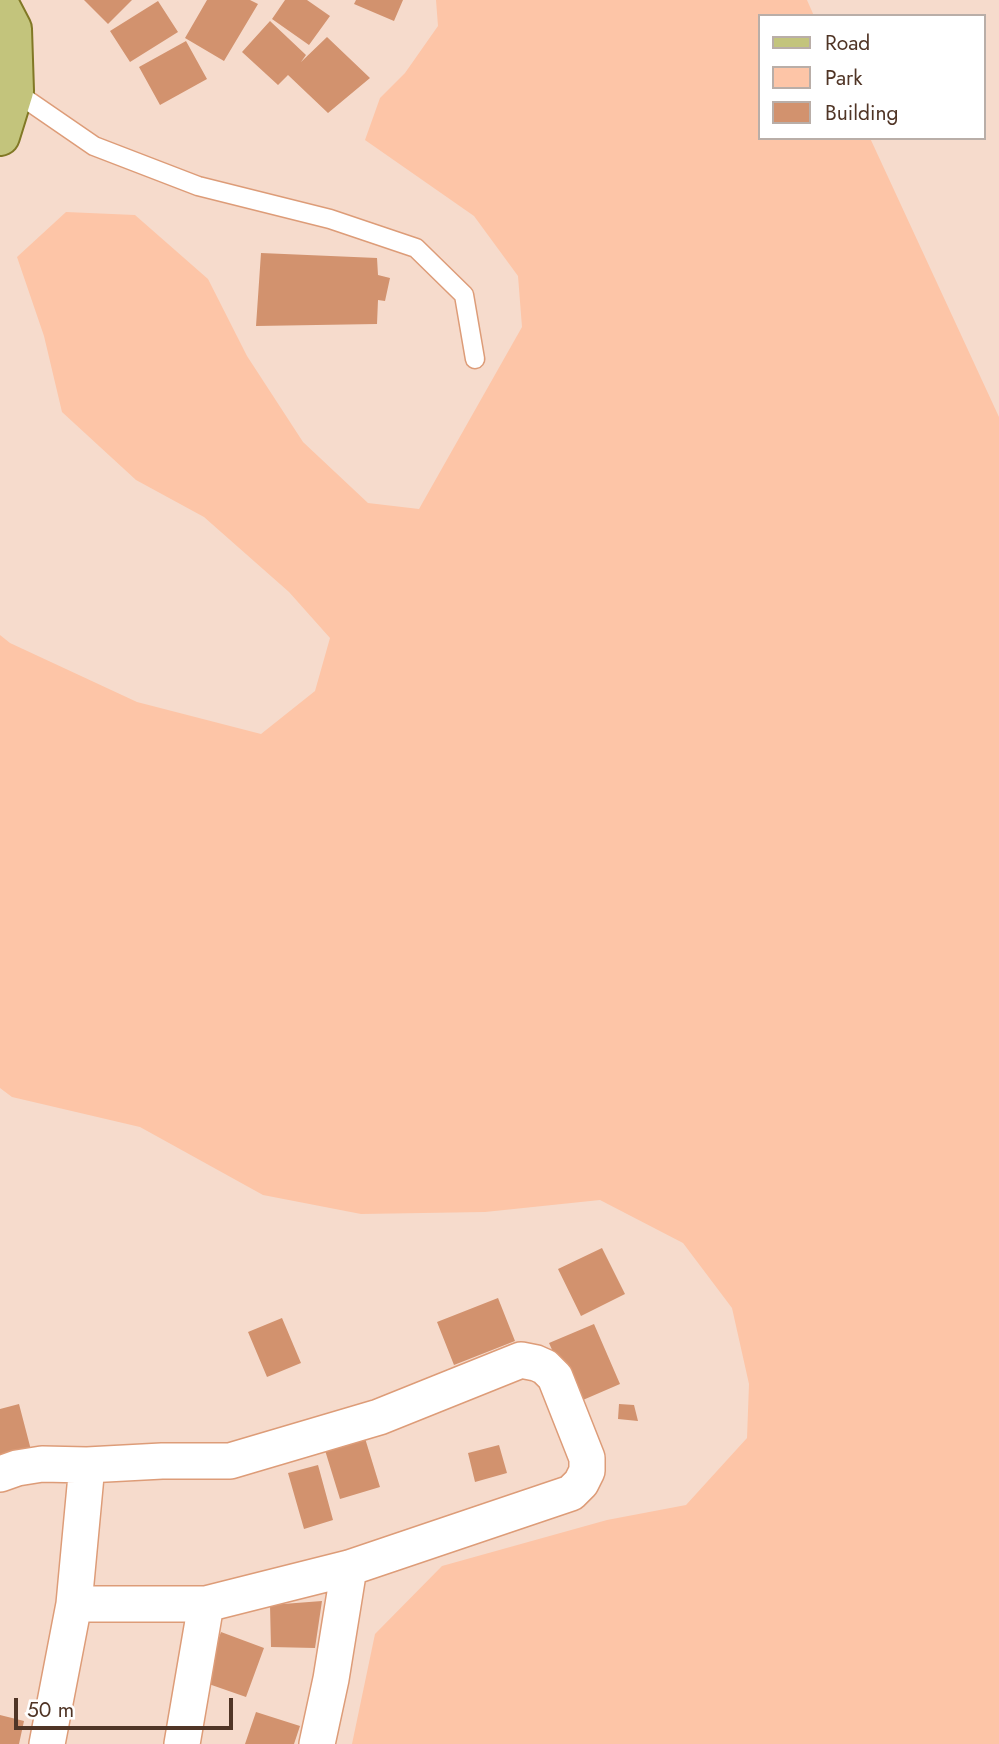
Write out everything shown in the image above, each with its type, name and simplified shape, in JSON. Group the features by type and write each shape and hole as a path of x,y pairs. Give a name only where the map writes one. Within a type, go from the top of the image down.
{"main road":[{"path":"0,6 12,29 14,91 0,136"}],"street":[{"path":"0,1474 42,1464 230,1461 379,1417 522,1360 545,1367 555,1377 587,1458 587,1471 581,1483 571,1493 349,1568 206,1604 74,1604"},
{"path":"47,1744 74,1604 87,1465"},
{"path":"317,1744 331,1679 349,1568"},
{"path":"183,1744 206,1604"}],"lane":[{"path":"14,91 94,146 198,186 330,219 416,248 464,295 475,359"}],"green space":[{"path":"436,0 807,0 813,14 758,14 758,140 871,140 999,417 999,1744 352,1744 375,1634 442,1566 607,1520 686,1505 747,1438 749,1384 732,1308 683,1243 600,1200 485,1212 361,1214 263,1195 140,1127 12,1097 0,1088 0,635 10,643 137,702 261,734 315,691 330,638 289,592 204,517 136,480 62,412 44,336 17,257 66,212 135,215 208,279 247,356 303,442 368,503 419,509 522,327 518,276 474,216 365,140 380,98 405,73 438,26"}],"building":[{"path":"84,0 132,0 108,24"},
{"path":"207,0 250,0 258,4 224,61 185,38"},
{"path":"285,0 307,0 330,16 309,45 272,19"},
{"path":"356,0 403,0 394,21 354,4"},
{"path":"158,1 178,32 130,62 110,31"},
{"path":"270,21 306,55 301,62 327,37 370,78 328,113 288,75 278,85 242,52"},
{"path":"186,41 207,79 160,105 139,67"},
{"path":"261,253 377,258 378,275 390,278 385,301 378,300 377,324 256,326"},
{"path":"602,1248 625,1294 581,1316 558,1269"},
{"path":"498,1298 515,1341 454,1365 437,1322"},
{"path":"282,1318 301,1363 267,1377 248,1332"},
{"path":"594,1324 620,1384 576,1403 549,1343"},
{"path":"19,1404 31,1450 0,1458 0,1409"},
{"path":"619,1404 634,1405 638,1421 618,1419"},
{"path":"364,1435 380,1487 340,1499 324,1447"},
{"path":"499,1445 507,1473 475,1482 468,1453"},
{"path":"318,1465 333,1520 304,1529 288,1473"},
{"path":"322,1601 315,1648 271,1647 270,1605"},
{"path":"221,1632 264,1648 246,1697 203,1682"},
{"path":"256,1712 300,1726 294,1744 245,1744"},
{"path":"0,1715 24,1721 19,1744 0,1744"}]}
